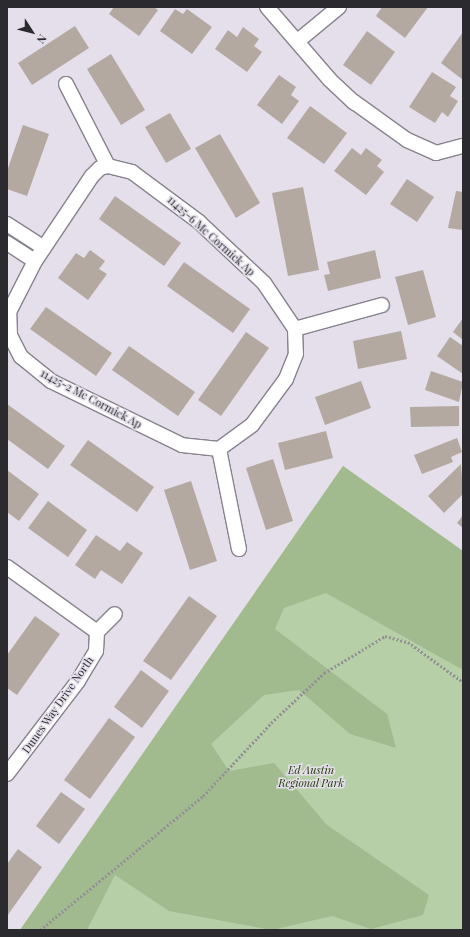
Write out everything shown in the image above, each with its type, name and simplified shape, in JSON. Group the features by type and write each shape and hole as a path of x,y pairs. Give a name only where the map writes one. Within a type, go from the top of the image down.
{"street":[{"path":"267,7 299,40 311,58 354,102 407,140 436,153 463,146"},
{"path":"299,40 340,7"},
{"path":"66,84 108,166"},
{"name":"11425-2 Mc Cormick Ap","path":"108,166 100,168 92,176 35,261 9,312 10,335 21,357 51,381 182,445 219,449"},
{"name":"11425-6 Mc Cormick Ap","path":"108,166 132,172 199,222 264,283 295,329"},
{"path":"7,224 44,248"},
{"path":"7,243 35,261"},
{"path":"239,549 219,449 252,426 286,379 296,354 295,329 382,305"},
{"path":"7,567 97,632 114,614"},
{"name":"Dunes Way Drive North","path":"7,774 78,681 96,651 97,632"}],"path":[{"path":"40,930 203,796 270,723 324,673 385,636 408,642 463,682"}],"green space":[{"name":"Ed Austin Regional Park","path":"343,466 463,551 463,930 20,930"},
{"name":"Ed Austin Regional Park","path":"343,466 463,551 463,670 326,593 284,608 275,629 387,714 396,748 350,734 299,690 264,695 211,744 229,771 274,763 327,825 429,895 423,915 371,929 332,916 272,930 169,911 115,875 87,930 20,930"}],"building":[{"path":"114,7 154,7 158,10 139,36 109,14"},
{"path":"382,7 428,7 405,38 376,16"},
{"path":"175,9 183,14 187,9 212,27 192,54 160,31"},
{"path":"75,26 89,48 32,85 18,63"},
{"path":"243,27 259,39 254,46 262,52 247,72 215,49 228,30 237,37"},
{"path":"367,31 395,52 371,85 343,65"},
{"path":"463,32 463,80 441,63"},
{"path":"111,54 145,110 121,125 87,69"},
{"path":"432,72 456,87 450,96 458,101 448,117 442,112 435,123 409,107"},
{"path":"279,75 296,87 291,95 299,101 282,124 257,105"},
{"path":"310,106 347,133 324,164 287,138"},
{"path":"170,113 191,149 166,163 145,127"},
{"path":"23,125 49,134 27,196 7,189 7,171"},
{"path":"220,134 260,203 236,218 195,148"},
{"path":"352,148 361,155 366,148 382,160 377,166 384,172 366,195 334,171"},
{"path":"407,179 434,197 417,222 390,204"},
{"path":"303,187 319,270 288,276 272,193"},
{"path":"456,191 463,192 463,230 448,228"},
{"path":"115,196 181,243 164,266 99,219"},
{"path":"90,250 105,261 99,269 107,274 88,300 58,278 76,253 84,258"},
{"path":"375,250 381,278 328,291 324,275 330,274 327,262"},
{"path":"184,262 250,309 233,333 167,286"},
{"path":"423,270 436,317 408,325 395,277"},
{"path":"46,307 112,353 96,376 30,329"},
{"path":"463,318 463,340 453,332"},
{"path":"401,331 407,359 358,369 353,341"},
{"path":"246,332 269,348 221,416 198,400"},
{"path":"450,337 463,346 463,374 437,356"},
{"path":"129,346 195,392 178,416 112,370"},
{"path":"431,371 463,382 459,402 425,390"},
{"path":"361,381 371,408 325,425 315,397"},
{"path":"7,404 65,446 48,469 7,439"},
{"path":"459,406 459,426 411,427 410,407"},
{"path":"326,431 333,458 285,470 278,443"},
{"path":"457,438 462,452 451,457 453,462 422,474 414,455"},
{"path":"88,440 154,487 137,512 70,465"},
{"path":"273,459 293,521 266,530 246,468"},
{"path":"461,464 463,494 444,513 428,496"},
{"path":"7,470 39,494 19,521 7,512"},
{"path":"191,481 217,561 190,570 164,490"},
{"path":"48,501 87,530 68,557 28,528"},
{"path":"463,515 463,528 457,523"},
{"path":"96,535 120,551 127,542 143,553 122,584 101,570 95,579 75,565"},
{"path":"189,596 217,616 171,680 143,661"},
{"path":"35,616 60,634 17,695 7,688 7,655"},
{"path":"141,670 169,691 142,728 114,707"},
{"path":"109,718 135,737 90,799 64,780"},
{"path":"61,792 85,809 59,844 36,826"},
{"path":"18,849 42,867 7,916 7,864"}]}
